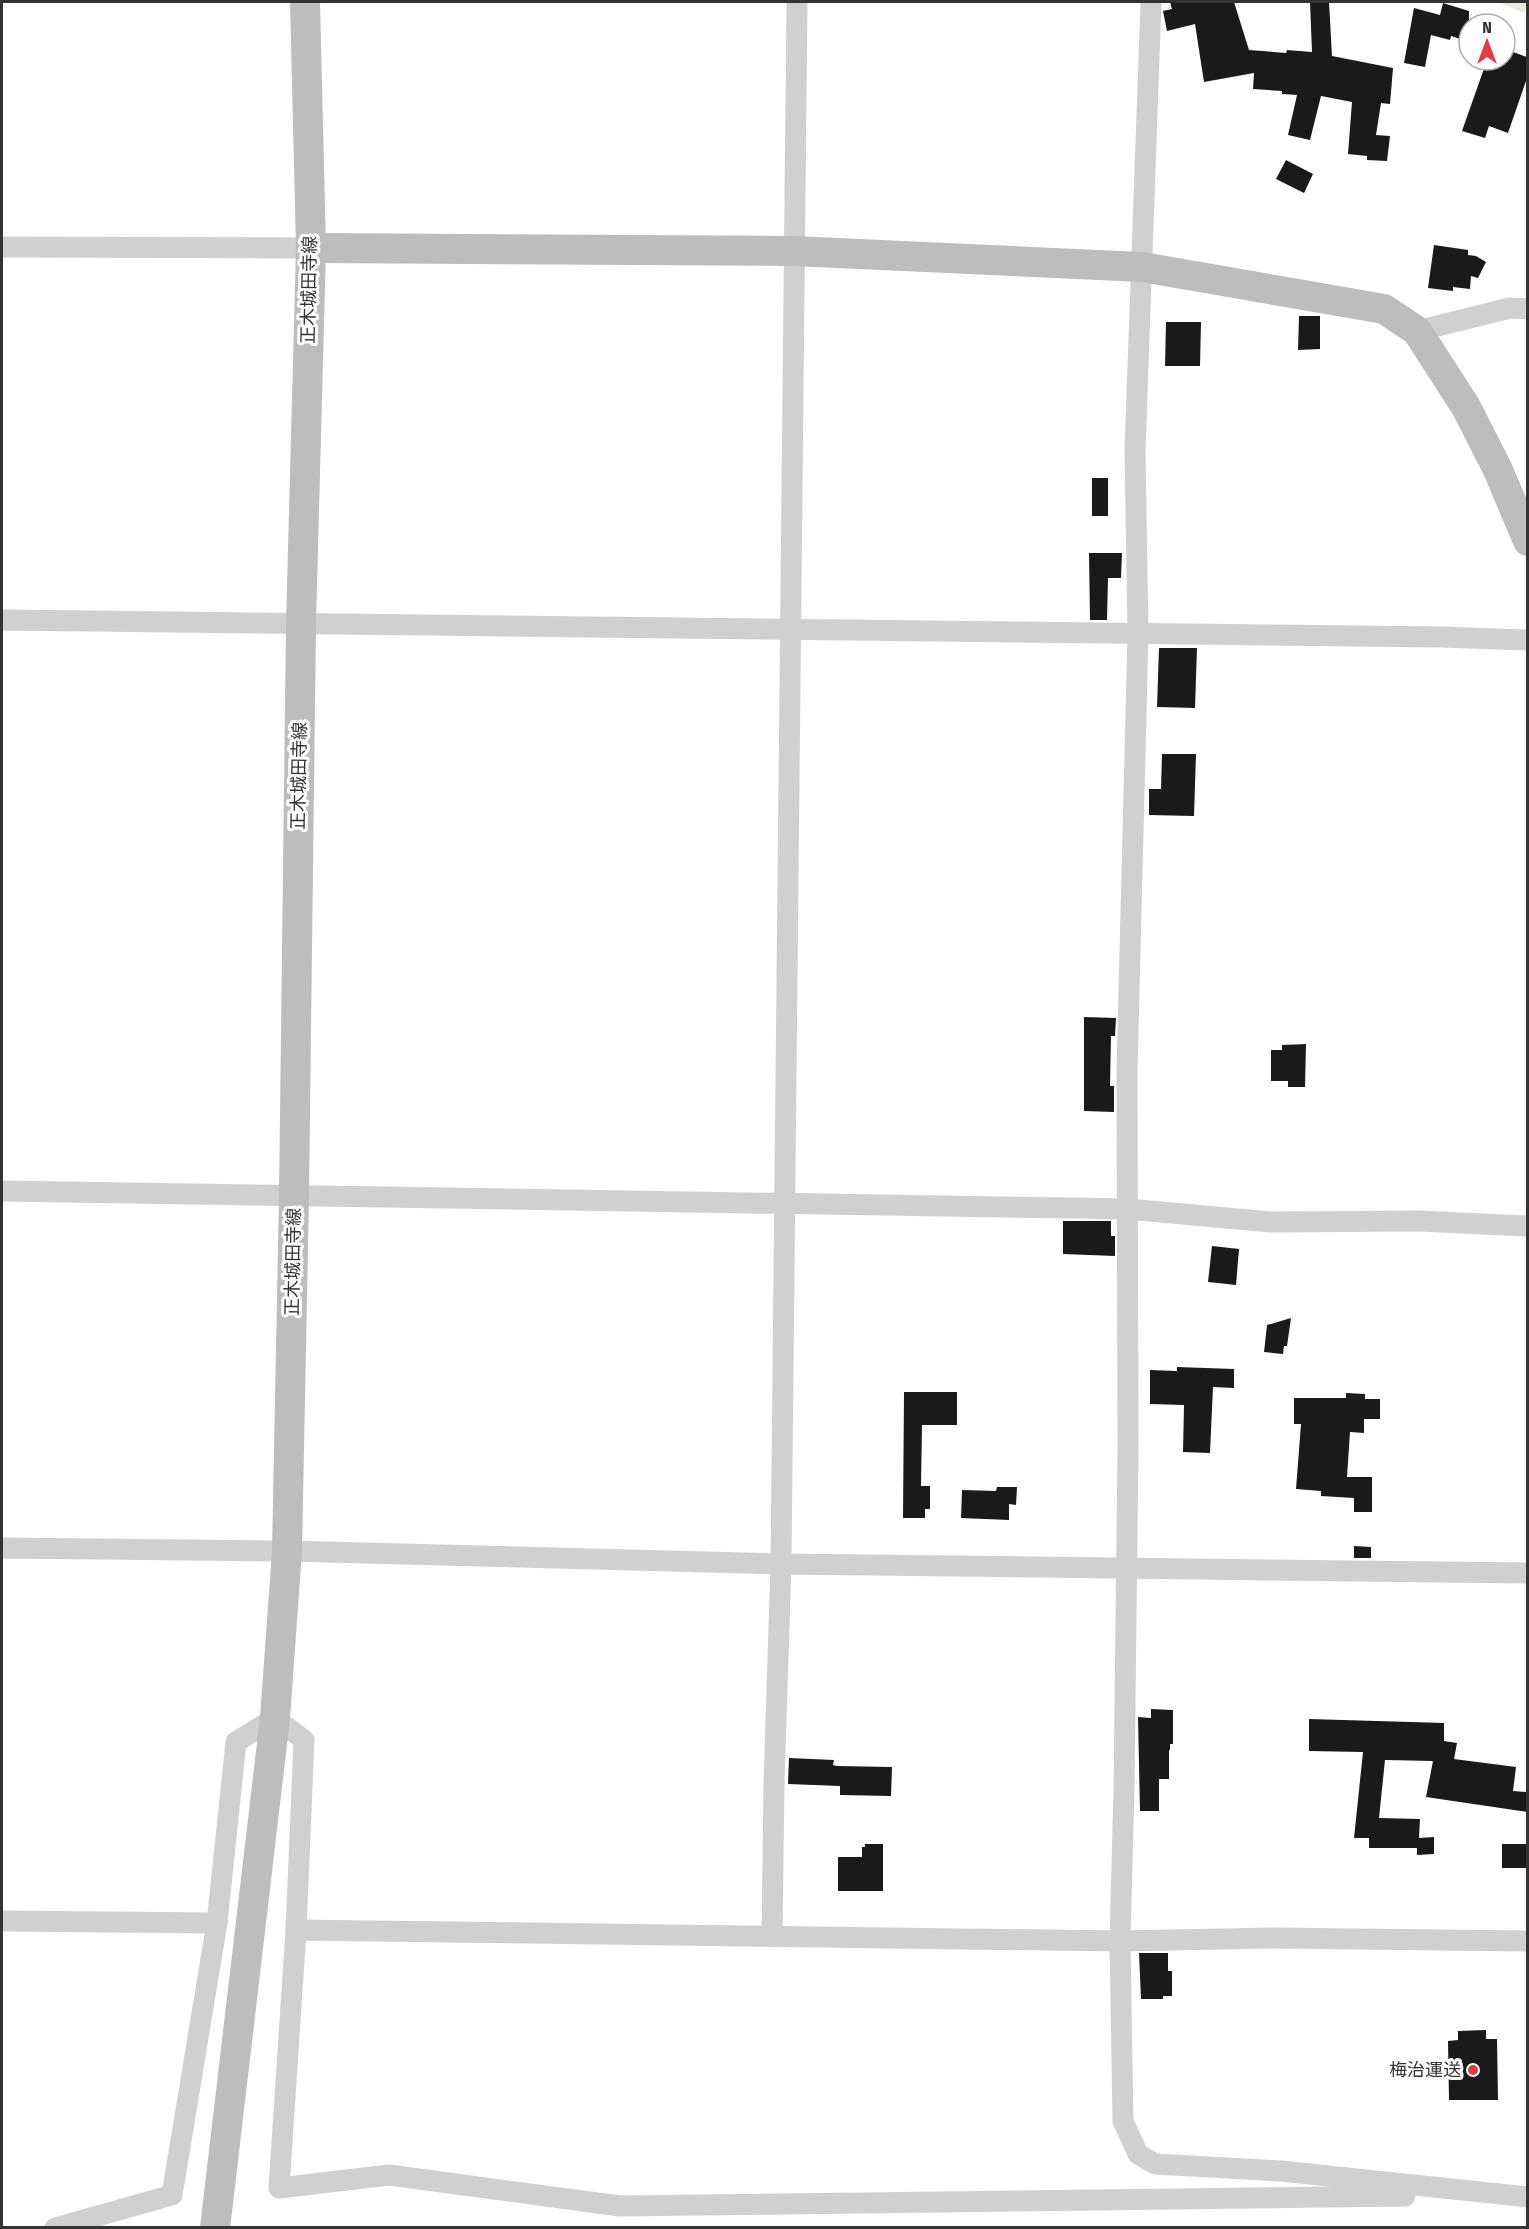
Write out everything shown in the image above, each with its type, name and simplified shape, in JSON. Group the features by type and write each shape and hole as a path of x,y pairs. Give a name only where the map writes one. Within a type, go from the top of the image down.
{"street":[{"name":"正木城田寺線","path":"215,2228 275,1718 286,1551 294,1196 301,624 310,248 305,2"},
{"path":"772,1936 781,1564 798,2"},
{"path":"1151,2 1135,450 1138,634 1127,1071 1127,1569 1120,1941 1123,2121 1138,2154 1155,2164 1281,2171 1527,2197"},
{"path":"2,247 794,251 1142,267 1384,309 1417,331 1466,407 1498,470 1527,541"},
{"path":"1417,331 1510,308 1527,309"},
{"path":"2,620 1441,637 1527,640"},
{"path":"2,1191 1127,1209 1271,1222 1419,1221 1527,1226"},
{"path":"2,1548 286,1551 781,1564 1527,1573"},
{"path":"56,2228 172,2195 217,1923 236,1742 275,1718 304,1740 297,1930 279,2188 389,2175 620,2206 1502,2194"},
{"path":"2,1921 217,1923"},
{"path":"297,1930 1120,1941 1274,1938 1527,1941"}],"shaded area":[{"path":"1497,2 1527,2 1524,13"}],"building":[{"path":"1170,2 1234,2 1249,50 1286,53 1287,50 1312,52 1310,2 1329,2 1332,56 1393,68 1390,104 1381,103 1376,135 1390,136 1387,161 1367,160 1367,156 1348,154 1352,102 1321,96 1310,140 1288,135 1297,95 1282,94 1282,91 1253,89 1254,73 1204,82 1195,24 1167,31 1163,11 1172,9"},
{"path":"1443,3 1469,11 1457,12 1457,38 1451,36 1450,40 1431,35 1425,67 1404,63 1414,8 1440,15"},
{"path":"1517,53 1527,57 1527,78 1508,133 1489,126 1485,138 1462,131 1483,72 1517,72"},
{"path":"1286,160 1313,174 1304,193 1276,179"},
{"path":"1434,245 1468,250 1468,255 1476,256 1486,262 1478,278 1471,276 1470,289 1453,287 1453,291 1428,288"},
{"path":"1299,316 1320,316 1320,349 1298,350"},
{"path":"1166,322 1201,322 1200,366 1165,366"},
{"path":"1092,478 1108,478 1108,516 1092,516"},
{"path":"1089,553 1122,553 1121,578 1108,578 1107,620 1090,620"},
{"path":"1159,648 1197,648 1195,708 1157,707"},
{"path":"1162,754 1196,754 1194,816 1149,815 1149,789 1161,789"},
{"path":"1084,1017 1116,1018 1115,1036 1111,1036 1110,1086 1114,1086 1114,1112 1084,1111"},
{"path":"1306,1044 1305,1087 1288,1087 1288,1081 1271,1081 1271,1050 1282,1050 1282,1045"},
{"path":"1063,1221 1111,1221 1111,1236 1115,1236 1115,1256 1063,1254"},
{"path":"1212,1246 1239,1249 1236,1285 1208,1282"},
{"path":"1291,1318 1287,1346 1284,1346 1283,1354 1264,1352 1267,1325"},
{"path":"1177,1367 1234,1369 1234,1388 1213,1387 1210,1453 1183,1452 1184,1405 1150,1404 1150,1370 1177,1371"},
{"path":"904,1392 957,1392 957,1425 922,1425 921,1486 930,1486 930,1509 925,1509 925,1518 903,1518"},
{"path":"1346,1393 1365,1394 1365,1399 1380,1399 1380,1419 1364,1419 1364,1433 1350,1432 1347,1477 1372,1477 1372,1512 1354,1512 1354,1498 1321,1496 1321,1491 1296,1489 1301,1424 1294,1424 1294,1398 1346,1398"},
{"path":"997,1487 1017,1487 1016,1505 1009,1504 1009,1520 961,1518 962,1490 996,1491"},
{"path":"1354,1546 1371,1547 1371,1558 1354,1558"},
{"path":"1151,1709 1173,1710 1173,1744 1170,1744 1169,1750 1169,1779 1159,1779 1159,1811 1140,1811 1138,1717 1151,1718"},
{"path":"1309,1719 1444,1723 1444,1741 1457,1743 1454,1759 1516,1767 1513,1791 1527,1792 1527,1812 1426,1797 1433,1761 1385,1760 1379,1818 1420,1819 1419,1838 1434,1837 1434,1854 1417,1855 1417,1848 1369,1848 1369,1838 1354,1838 1363,1752 1309,1751"},
{"path":"789,1758 834,1760 833,1765 837,1766 892,1767 891,1796 840,1795 840,1786 788,1784"},
{"path":"865,1844 883,1844 883,1891 838,1891 838,1857 862,1857 862,1847 865,1847"},
{"path":"1502,1844 1527,1844 1527,1868 1502,1868"},
{"path":"1139,1953 1168,1953 1168,1971 1172,1971 1172,1996 1163,1996 1163,1999 1141,1999"},
{"name":"梅治運送","path":"1486,2030 1486,2039 1497,2039 1498,2100 1449,2100 1448,2041 1458,2040 1458,2031"}],"place":[{"name":"梅治運送","path":"1473,2070"}]}
